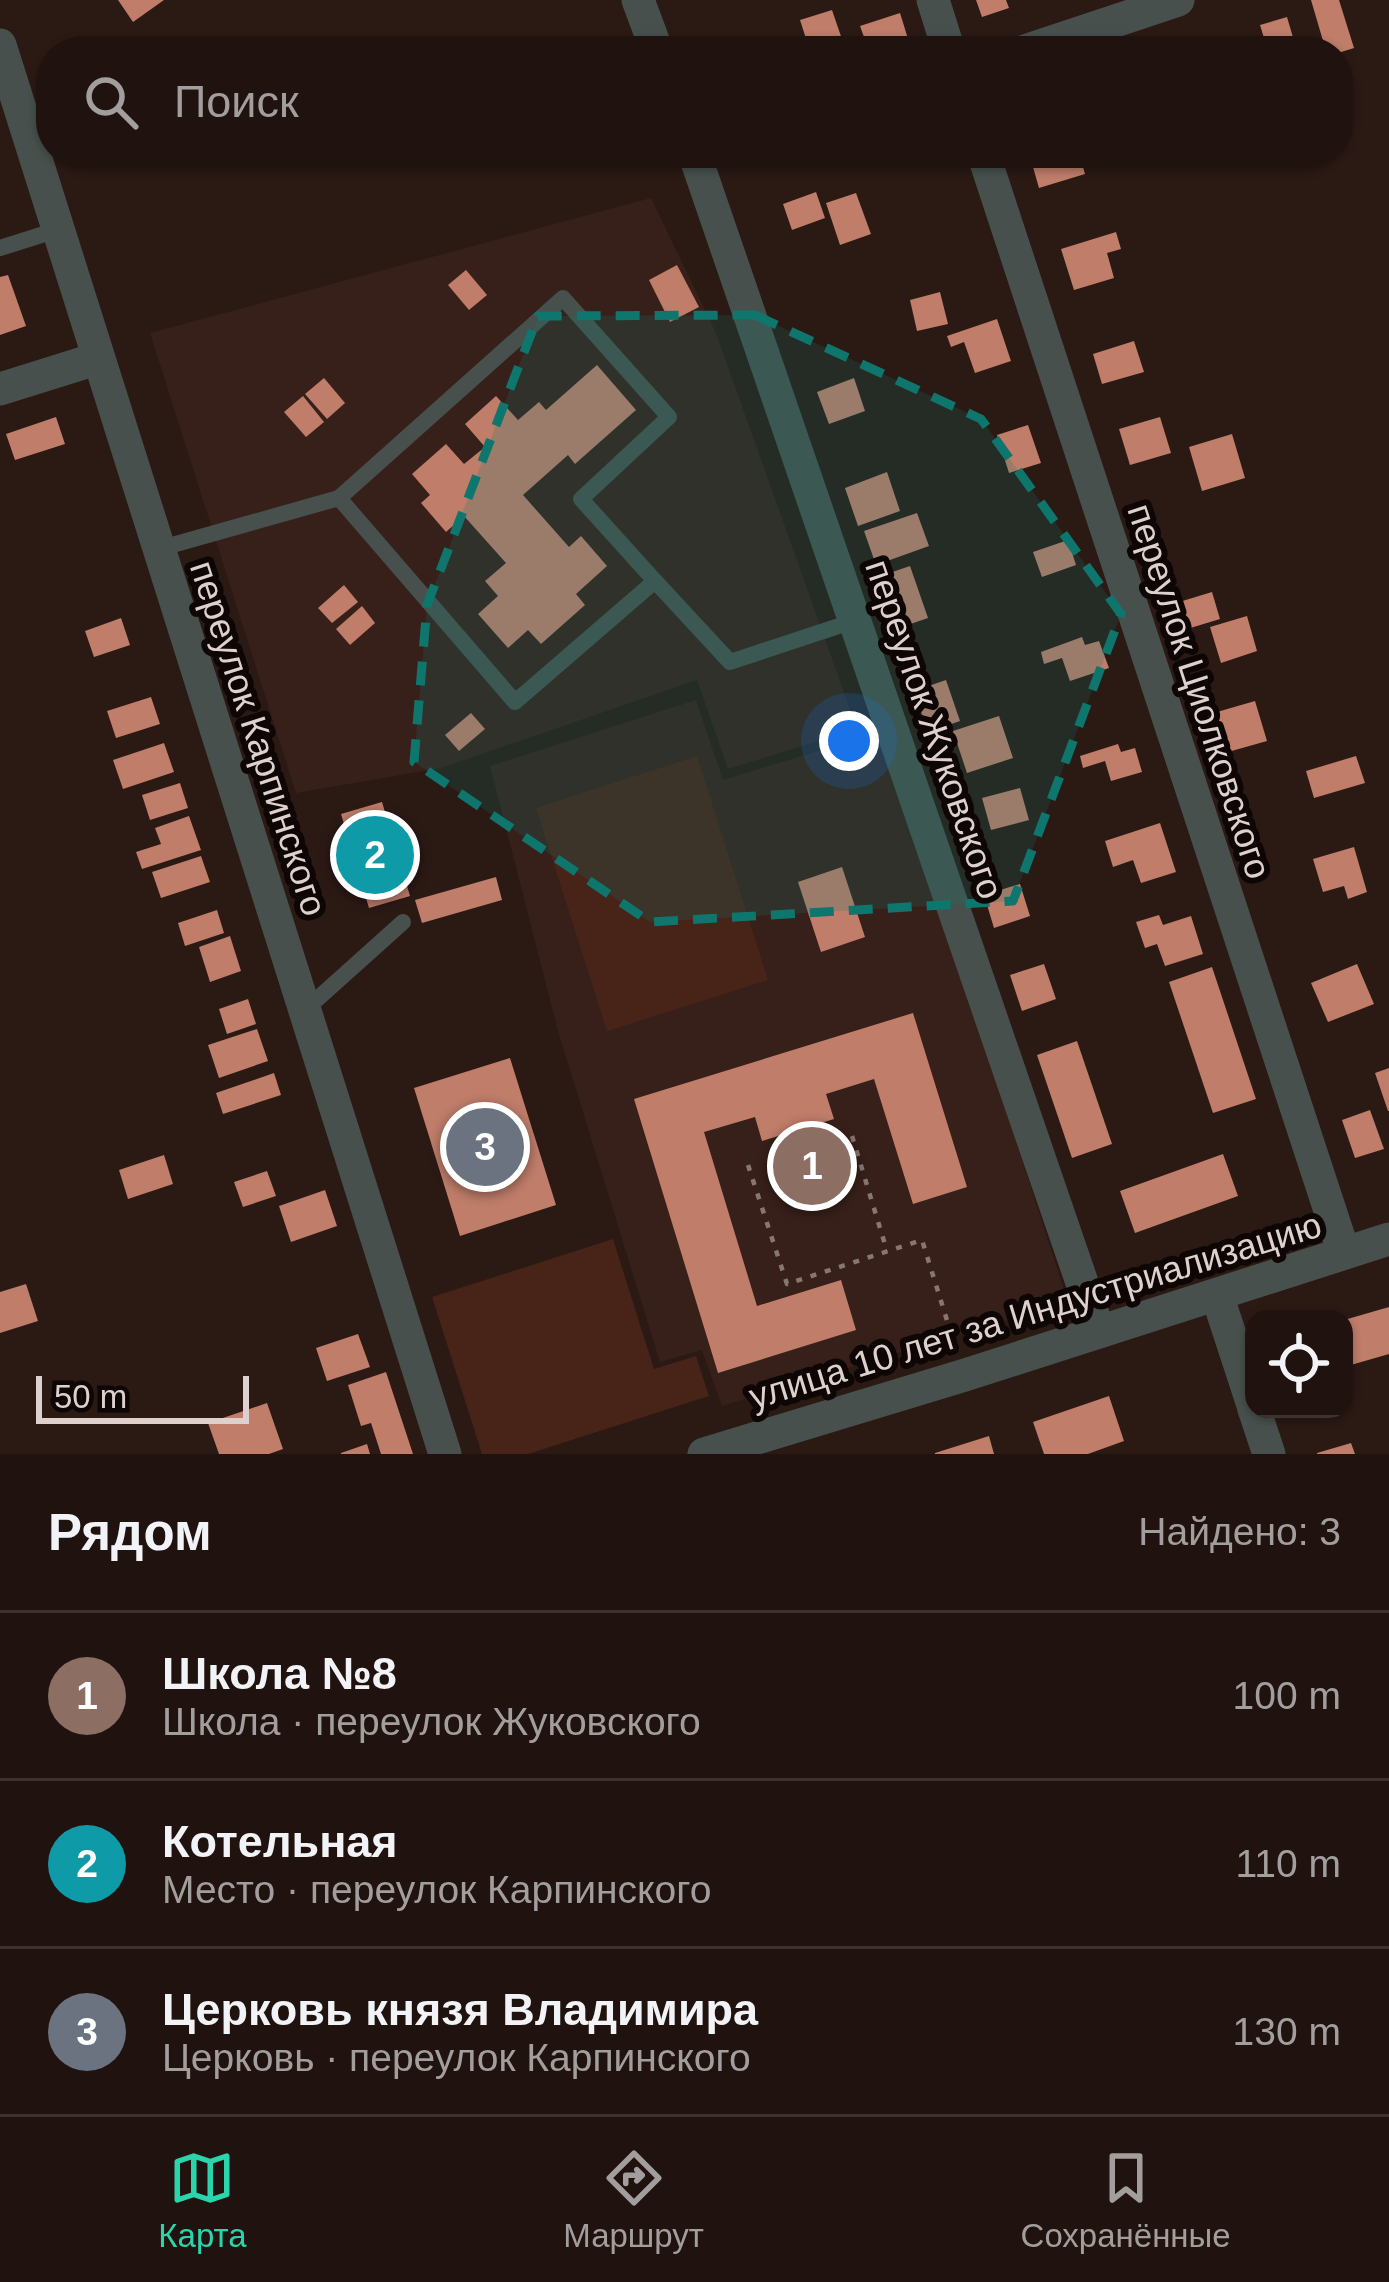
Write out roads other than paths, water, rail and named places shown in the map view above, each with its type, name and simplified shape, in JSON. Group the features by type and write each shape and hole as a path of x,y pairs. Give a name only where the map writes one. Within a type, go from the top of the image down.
{"street":[{"path":"638,0 651,36"},
{"path":"933,0 944,36"},
{"path":"1070,36 1178,0"},
{"name":"переулок Карпинского","path":"0,45 36,162"},
{"name":"переулок Карпинского","path":"38,168 445,1454"},
{"name":"переулок Жуковского","path":"705,168 1099,1332"},
{"name":"переулок Циолковского","path":"987,168 1344,1253"},
{"path":"0,389 96,359"},
{"name":"улица 10 лет за Индустриализацию","path":"704,1454 965,1376 1389,1239"},
{"path":"1217,1295 1245,1381"},
{"path":"1257,1418 1269,1454"}],"lane":[{"path":"0,248 57,230"},
{"path":"158,549 339,498 563,298 669,417 581,499 655,581 730,662 857,620"},
{"path":"339,498 515,702 655,581"},
{"path":"304,1010 403,922"}],"place":[{"name":"Котельная","path":"375,855"},
{"name":"Церковь князя Владимира","path":"485,1147"},
{"name":"Школа №8","path":"812,1166"}]}
